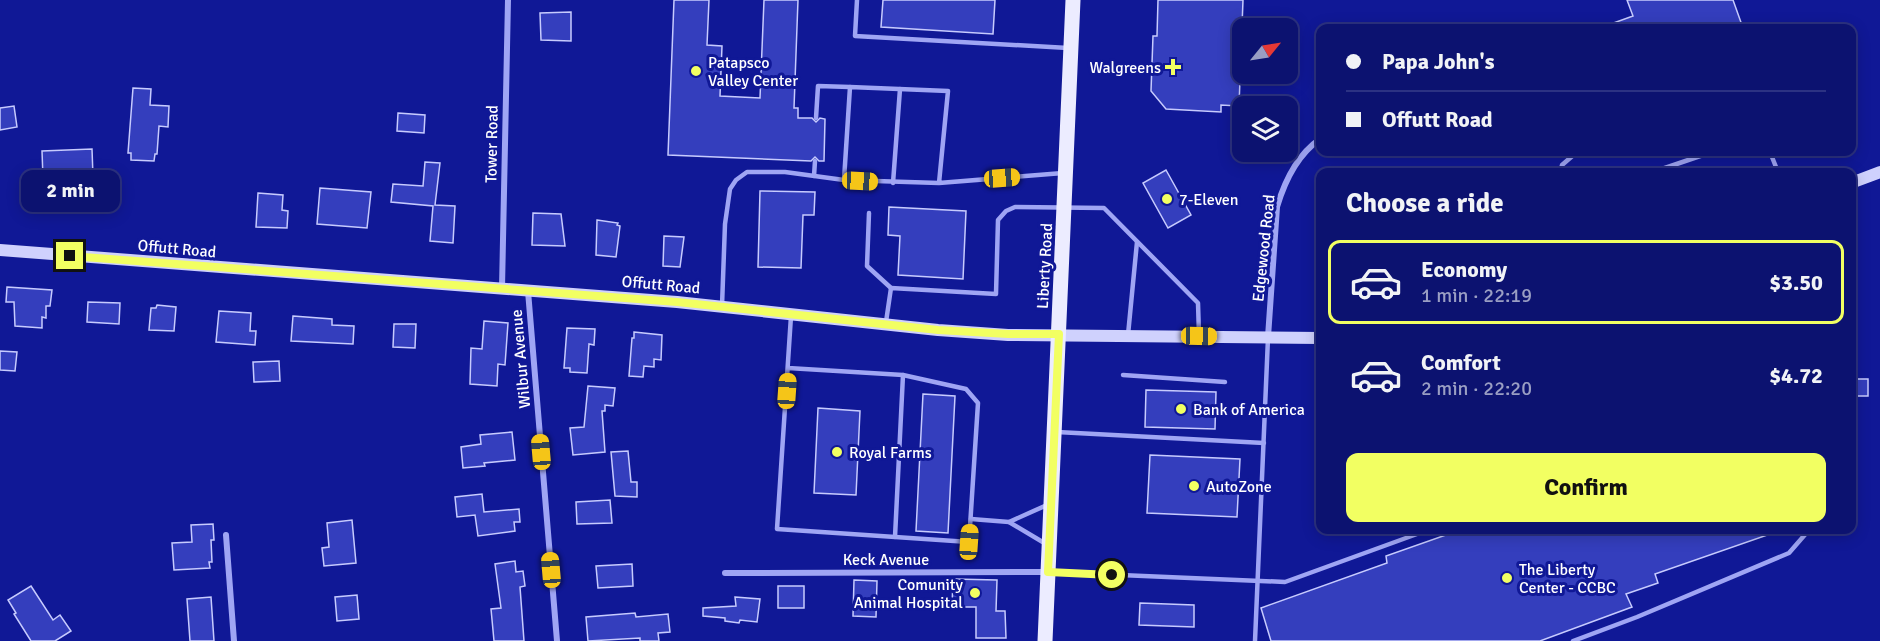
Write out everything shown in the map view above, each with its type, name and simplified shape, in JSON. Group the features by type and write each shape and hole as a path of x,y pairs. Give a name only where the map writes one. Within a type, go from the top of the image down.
{"main road":[{"name":"Liberty Road","path":"1044,641 1073,0"}],"street":[{"name":"Tower Road","path":"502,288 508,0"},
{"name":"Edgewood Road","path":"1268,338 1278,207 1283,187 1291,171 1304,152 1316,142"},
{"path":"1856,181 1880,172"},
{"name":"Offutt Road","path":"0,250 722,306 886,325 997,334 1316,338"},
{"name":"Wilbur Avenue","path":"528,290 557,641"},
{"path":"226,535 234,641"},
{"name":"Keck Avenue","path":"725,573 1048,572"}],"lane":[{"path":"857,0 855,36 1071,48"},
{"path":"816,118 818,86 948,91 939,183"},
{"path":"844,180 850,87"},
{"path":"893,183 900,89"},
{"path":"1561,168 1572,156"},
{"path":"1665,168 1700,156"},
{"path":"814,161 814,176"},
{"path":"722,306 725,224 730,189 736,180 747,172 785,172 844,180 893,183 939,183 1066,172"},
{"path":"869,213 867,266 891,288 996,294 998,220 1006,211 1015,207 1104,208 1198,303 1199,336"},
{"path":"1128,335 1137,242"},
{"path":"886,325 891,288"},
{"path":"788,368 903,375 966,389 978,403 969,542 777,529 788,368 792,314"},
{"path":"1255,641 1268,338"},
{"path":"896,537 903,375"},
{"path":"1123,375 1225,382"},
{"path":"1054,432 1264,443"},
{"path":"1009,522 1051,503"},
{"path":"971,519 1009,522 1049,546"},
{"path":"1048,572 1285,582 1417,534"},
{"path":"1573,641 1637,617 1789,553 1806,534"}],"building":[{"name":"Patapsco Valley Center","path":"674,0 709,0 707,45 722,46 720,96 760,98 764,0 798,0 794,108 798,108 798,118 812,118 816,122 820,118 825,119 824,161 819,161 815,157 811,161 668,155"},
{"path":"883,0 995,0 993,34 881,27"},
{"name":"Walgreens","path":"1158,0 1243,0 1242,18 1232,18 1232,84 1240,84 1239,96 1232,96 1232,106 1221,105 1221,112 1166,109 1151,91 1153,36 1157,36"},
{"path":"1627,0 1733,0 1742,24 1611,24 1633,16"},
{"path":"571,12 571,41 541,40 540,13"},
{"path":"133,88 151,89 150,105 169,106 168,127 159,126 157,154 155,154 154,161 131,160 131,153 128,153"},
{"path":"14,106 17,127 0,130 0,108"},
{"path":"398,113 425,115 424,133 397,131"},
{"path":"92,149 93,176 43,178 42,151"},
{"path":"425,162 440,163 435,205 455,206 453,243 430,241 433,206 391,202 393,184 423,186"},
{"name":"7-Eleven","path":"1166,170 1191,215 1168,228 1143,183"},
{"path":"320,188 371,192 367,228 317,224"},
{"path":"760,191 815,192 814,215 803,215 801,268 758,267"},
{"path":"258,193 283,195 282,210 288,211 287,228 256,227"},
{"path":"889,207 966,211 963,279 898,275 900,236 888,235"},
{"path":"533,213 561,214 565,246 532,245"},
{"path":"597,220 618,223 617,225 620,226 616,257 596,255"},
{"path":"664,236 684,237 680,267 663,266"},
{"path":"7,287 52,290 50,306 46,306 46,318 42,317 42,328 15,326 14,302 6,302"},
{"path":"88,302 120,303 119,324 87,322"},
{"path":"157,305 176,307 174,331 149,330 151,308 156,308"},
{"path":"219,311 251,313 250,331 256,331 255,345 216,342"},
{"path":"293,316 332,319 332,325 354,326 353,344 291,341"},
{"path":"484,321 508,323 505,365 498,364 497,386 470,384 471,348 482,349"},
{"path":"394,324 416,324 415,348 393,347"},
{"path":"567,328 595,329 594,345 589,344 587,373 570,372 570,368 564,368"},
{"path":"634,332 662,335 661,360 654,359 654,367 644,366 643,377 629,376"},
{"path":"0,351 17,352 15,371 0,370"},
{"path":"279,361 280,381 254,382 253,362"},
{"path":"1856,379 1868,379 1868,396 1856,396"},
{"path":"588,386 615,388 613,406 605,405 605,411 602,411 605,452 573,455 570,428 584,427"},
{"name":"Bank of America","path":"1146,390 1216,392 1215,429 1145,427"},
{"name":"Royal Farms","path":"923,394 955,396 948,533 916,531"},
{"name":"Royal Farms","path":"818,408 860,411 856,495 814,493"},
{"path":"512,432 515,460 463,468 461,447 481,444 480,435"},
{"path":"628,451 631,482 637,482 637,497 615,496 611,452"},
{"name":"AutoZone","path":"1150,455 1240,459 1237,517 1147,513"},
{"path":"482,494 484,512 519,509 520,522 514,522 515,531 478,536 475,515 457,517 455,497"},
{"path":"610,500 612,523 577,524 576,502"},
{"path":"352,520 356,563 324,566 322,548 329,547 327,523"},
{"path":"213,524 214,540 211,540 210,568 174,570 172,543 192,542 191,525"},
{"name":"The Liberty Center - CCBC","path":"1449,534 1770,534 1655,574 1658,583 1626,594 1632,607 1540,641 1271,641 1261,608 1387,563 1386,556"},
{"path":"515,561 516,572 523,571 525,586 520,587 524,641 494,641 491,609 501,608 495,564"},
{"path":"632,564 633,586 598,588 596,566"},
{"path":"953,579 997,580 996,611 1005,611 1006,638 976,638 976,607 952,607"},
{"path":"854,580 877,581 876,617 853,616"},
{"path":"31,586 53,620 60,615 71,631 55,641 31,641 8,600"},
{"path":"778,586 804,586 804,608 778,608"},
{"path":"357,595 359,619 337,621 335,597"},
{"path":"211,597 214,641 190,641 187,599"},
{"path":"735,597 760,599 757,622 740,620 739,623 725,621 725,618 703,616 703,608 736,606"},
{"path":"1140,603 1194,605 1194,627 1139,625"},
{"path":"635,613 636,617 668,614 670,632 658,633 659,641 640,641 640,638 588,641 586,617"}],"place":[{"name":"Walgreens","path":"1173,67"},
{"name":"Patapsco Valley Center","path":"696,71"},
{"name":"7-Eleven","path":"1167,199"},
{"name":"Bank of America","path":"1181,409"},
{"name":"Royal Farms","path":"837,452"},
{"name":"AutoZone","path":"1194,486"},
{"name":"The Liberty Center - CCBC","path":"1507,578"},
{"name":"Comunity Animal Hospital","path":"975,593"}],"route":[{"path":"70,256 677,302 938,330 1059,334 1048,572 1112,575"}]}
